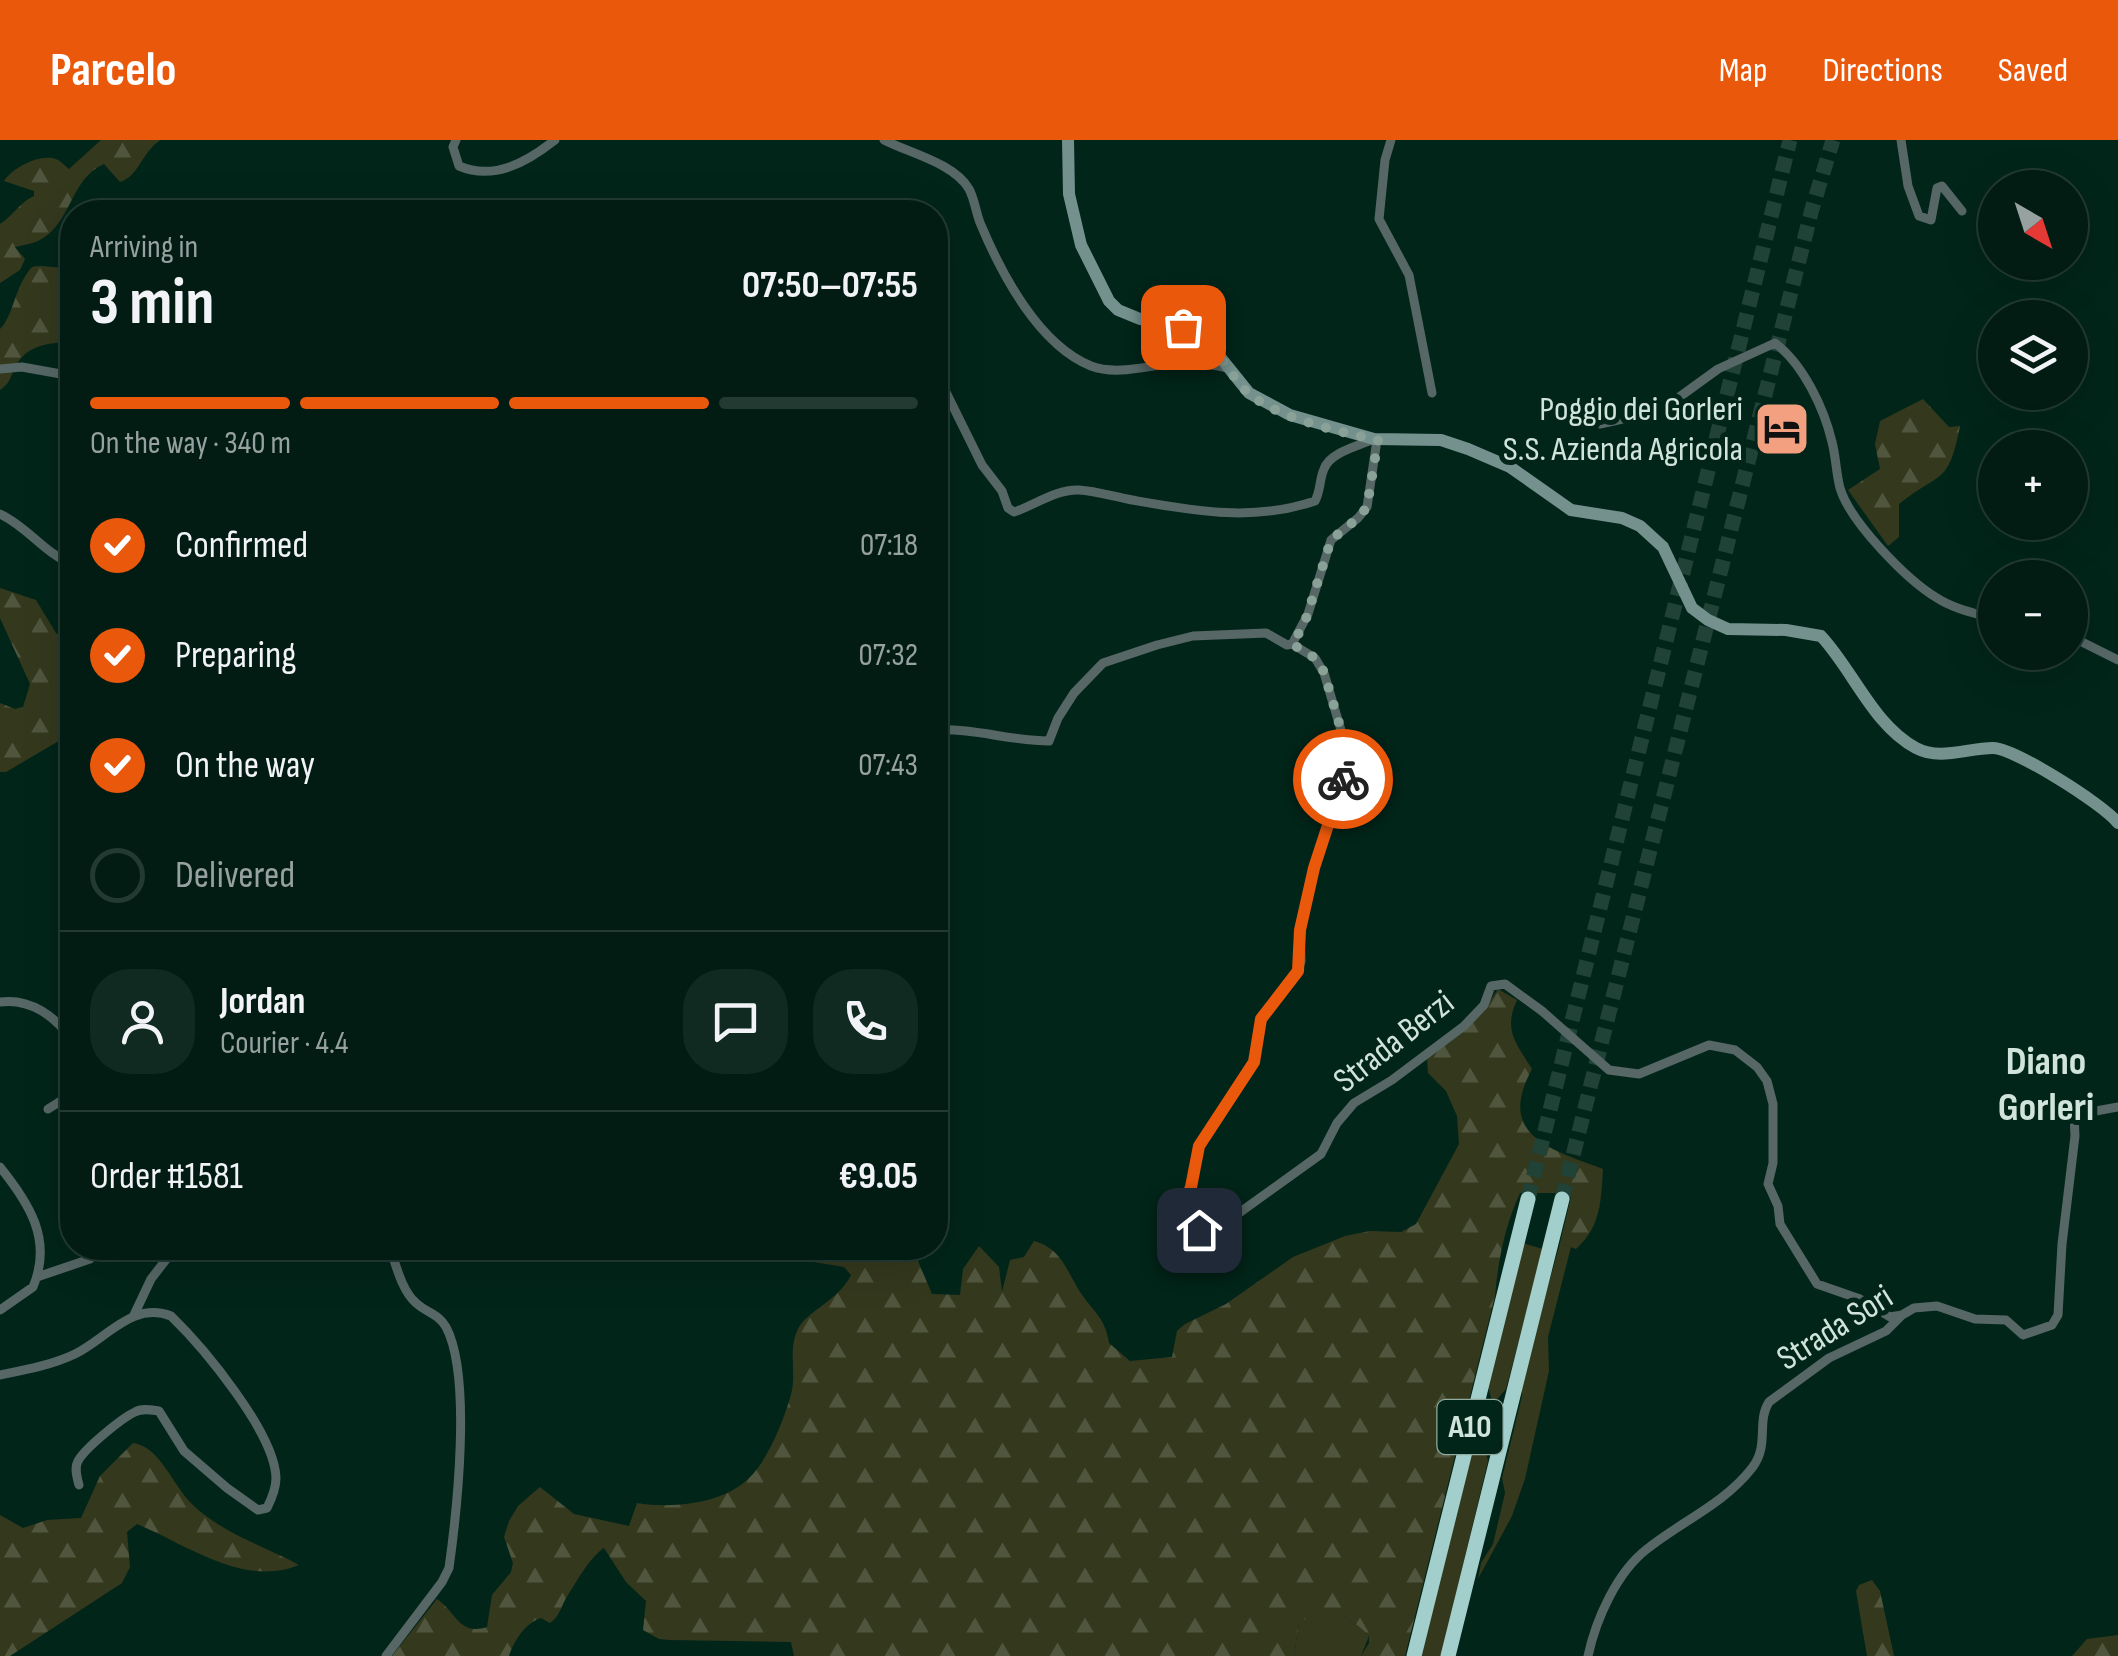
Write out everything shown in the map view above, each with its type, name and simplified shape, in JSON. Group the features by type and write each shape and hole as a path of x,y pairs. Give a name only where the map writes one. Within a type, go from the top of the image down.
{"highway":[{"name":"A10","path":"1414,1656 1528,1199"},
{"name":"A10","path":"1448,1656 1562,1199"}],"main road":[{"path":"1068,140 1074,222 1090,268 1109,302 1118,310 1140,319 1194,330 1249,393 1264,403 1315,424 1376,439 1441,440 1510,467 1571,510 1622,518 1640,526 1663,547 1692,608 1708,620 1728,628 1821,636 1895,733 1913,746 1936,754 1996,748 2006,751 2076,787 2118,823"}],"street":[{"path":"456,140 453,147 459,166 479,174 532,158 554,140"},
{"path":"884,140 950,171 968,187 980,224 1004,271 1041,330 1062,348 1094,367 1134,370 1202,362 1227,368"},
{"path":"1391,140 1379,219 1410,276 1432,393"},
{"path":"1901,140 1908,186 1919,216 1926,221 1932,218 1939,186 1962,210"},
{"path":"1600,424 1625,420 1678,398 1718,369 1774,343 1810,386 1832,439 1841,492 1858,521 1934,597 1978,614"},
{"path":"0,369 22,368 60,375"},
{"path":"948,396 982,465 1014,512 1076,489 1238,516 1277,513 1314,501 1322,488 1322,471 1328,462 1376,439"},
{"path":"948,729 1050,741 1058,718 1074,693 1103,664 1192,636 1266,633 1292,644 1304,625 1331,540 1367,507 1376,439"},
{"path":"0,514 31,533 47,552 60,558"},
{"name":"Strada Berzi","path":"1292,644 1315,658 1324,672 1346,747 1342,788 1314,868 1300,930 1298,971 1261,1019 1254,1062 1199,1146 1191,1187 1180,1216 1184,1224 1199,1230 1221,1226 1321,1154 1354,1103 1464,1026 1484,1005 1491,986 1505,984 1609,1070 1638,1074 1709,1045 1735,1050 1767,1081 1774,1104 1774,1163 1768,1184 1778,1206 1780,1224 1818,1284 1860,1299 1890,1317 1902,1315"},
{"path":"2088,645 2118,660"},
{"path":"0,1002 15,1000 37,1006 60,1029"},
{"path":"48,1108 60,1101"},
{"name":"Strada Sori","path":"1588,1656 1614,1591 1636,1560 1709,1508 1754,1467 1762,1451 1768,1402 1829,1358 1886,1331 1914,1308 1937,1306 1975,1318 2006,1320 2023,1335 2052,1325 2058,1315 2074,1114 2118,1107"},
{"path":"0,1167 22,1194 40,1233 42,1250 33,1287 0,1310"},
{"path":"37,1277 84,1260"},
{"path":"133,1318 151,1279 166,1260"},
{"path":"386,1656 450,1568 459,1398 458,1370 447,1328 410,1296 395,1260"},
{"path":"0,1375 30,1370 77,1353 103,1332 154,1309 171,1316 248,1407 276,1478 271,1501 262,1511 227,1488 184,1451 159,1411 149,1409 136,1412 78,1461 79,1485"}],"green space":[{"path":"101,140 160,140 126,179 120,182 104,164 84,180 72,200 60,200 57,225 38,241 15,247 25,259 20,270 0,283 0,224 34,196 34,191 4,181 20,167 42,158 56,159 69,169"},
{"path":"32,267 59,267 60,343 25,354 0,390 0,329 21,283"},
{"path":"1923,399 1949,427 1960,426 1956,445 1941,475 1899,504 1899,537 1888,546 1848,490 1880,469 1875,444 1880,421"},
{"path":"0,588 36,600 60,636 60,738 6,772 0,772 0,703 15,709 23,707 30,684 0,618"},
{"path":"1498,989 1517,1000 1511,1028 1532,1069 1522,1091 1520,1110 1524,1124 1547,1146 1603,1169 1600,1202 1590,1232 1576,1249 1560,1243 1571,1197 1520,1193 1503,1243 1495,1296 1405,1656 1361,1656 1369,1636 1344,1617 1327,1613 1299,1623 1294,1656 794,1656 791,1642 659,1639 643,1630 646,1601 626,1582 604,1548 584,1570 554,1620 550,1623 541,1618 525,1628 509,1656 392,1656 437,1599 464,1626 487,1627 492,1595 511,1572 513,1563 504,1537 509,1521 518,1506 540,1487 574,1514 629,1526 637,1503 699,1502 729,1492 753,1474 771,1446 790,1400 793,1344 798,1329 851,1275 844,1267 802,1260 919,1260 932,1294 960,1295 963,1269 979,1246 999,1267 1002,1292 1010,1260 1024,1257 1034,1241 1050,1248 1060,1259 1101,1319 1109,1343 1130,1361 1172,1357 1177,1331 1185,1324 1226,1304 1293,1257 1345,1236 1370,1231 1401,1232 1416,1224 1459,1144 1457,1116 1446,1091 1428,1073 1427,1059 1485,1009"},
{"path":"1522,1243 1543,1249 1506,1389 1493,1404 1487,1384"},
{"path":"1560,1243 1571,1247 1548,1337 1549,1371 1525,1479 1512,1516 1478,1579 1481,1563 1493,1544 1522,1381"},
{"path":"1483,1441 1488,1461 1441,1656 1421,1656 1470,1456"},
{"path":"133,1443 151,1451 202,1513 299,1565 278,1571 236,1567 137,1524 127,1532 130,1567 122,1583 10,1656 0,1656 0,1515 23,1528 47,1520 81,1518 100,1476"},
{"path":"1872,1580 1880,1591 1894,1656 1867,1656 1856,1591 1859,1585"},
{"path":"1317,1612 1352,1621 1369,1636 1361,1656 1294,1656 1299,1622"},
{"path":"2118,1635 2118,1656 2072,1656 2087,1639"}],"tunnel":[{"path":"1528,1199 1790,140"},
{"path":"1562,1199 1812,209 1833,140"}],"way so far":[{"path":"1183,327 1194,330 1208,342 1249,393 1264,403 1315,424 1378,440 1367,507 1331,540 1304,625 1292,644 1315,658 1324,672 1346,747 1343,779"}],"place":[{"name":"Poggio dei Gorleri S.S. Azienda Agricola","path":"1782,429"}],"district":[{"name":"Diano Gorleri","path":"2046,1085"}],"route":[{"path":"1199,1230 1184,1224 1180,1216 1191,1187 1194,1159 1254,1062 1261,1019 1298,971 1300,930 1314,868 1343,779"}]}
